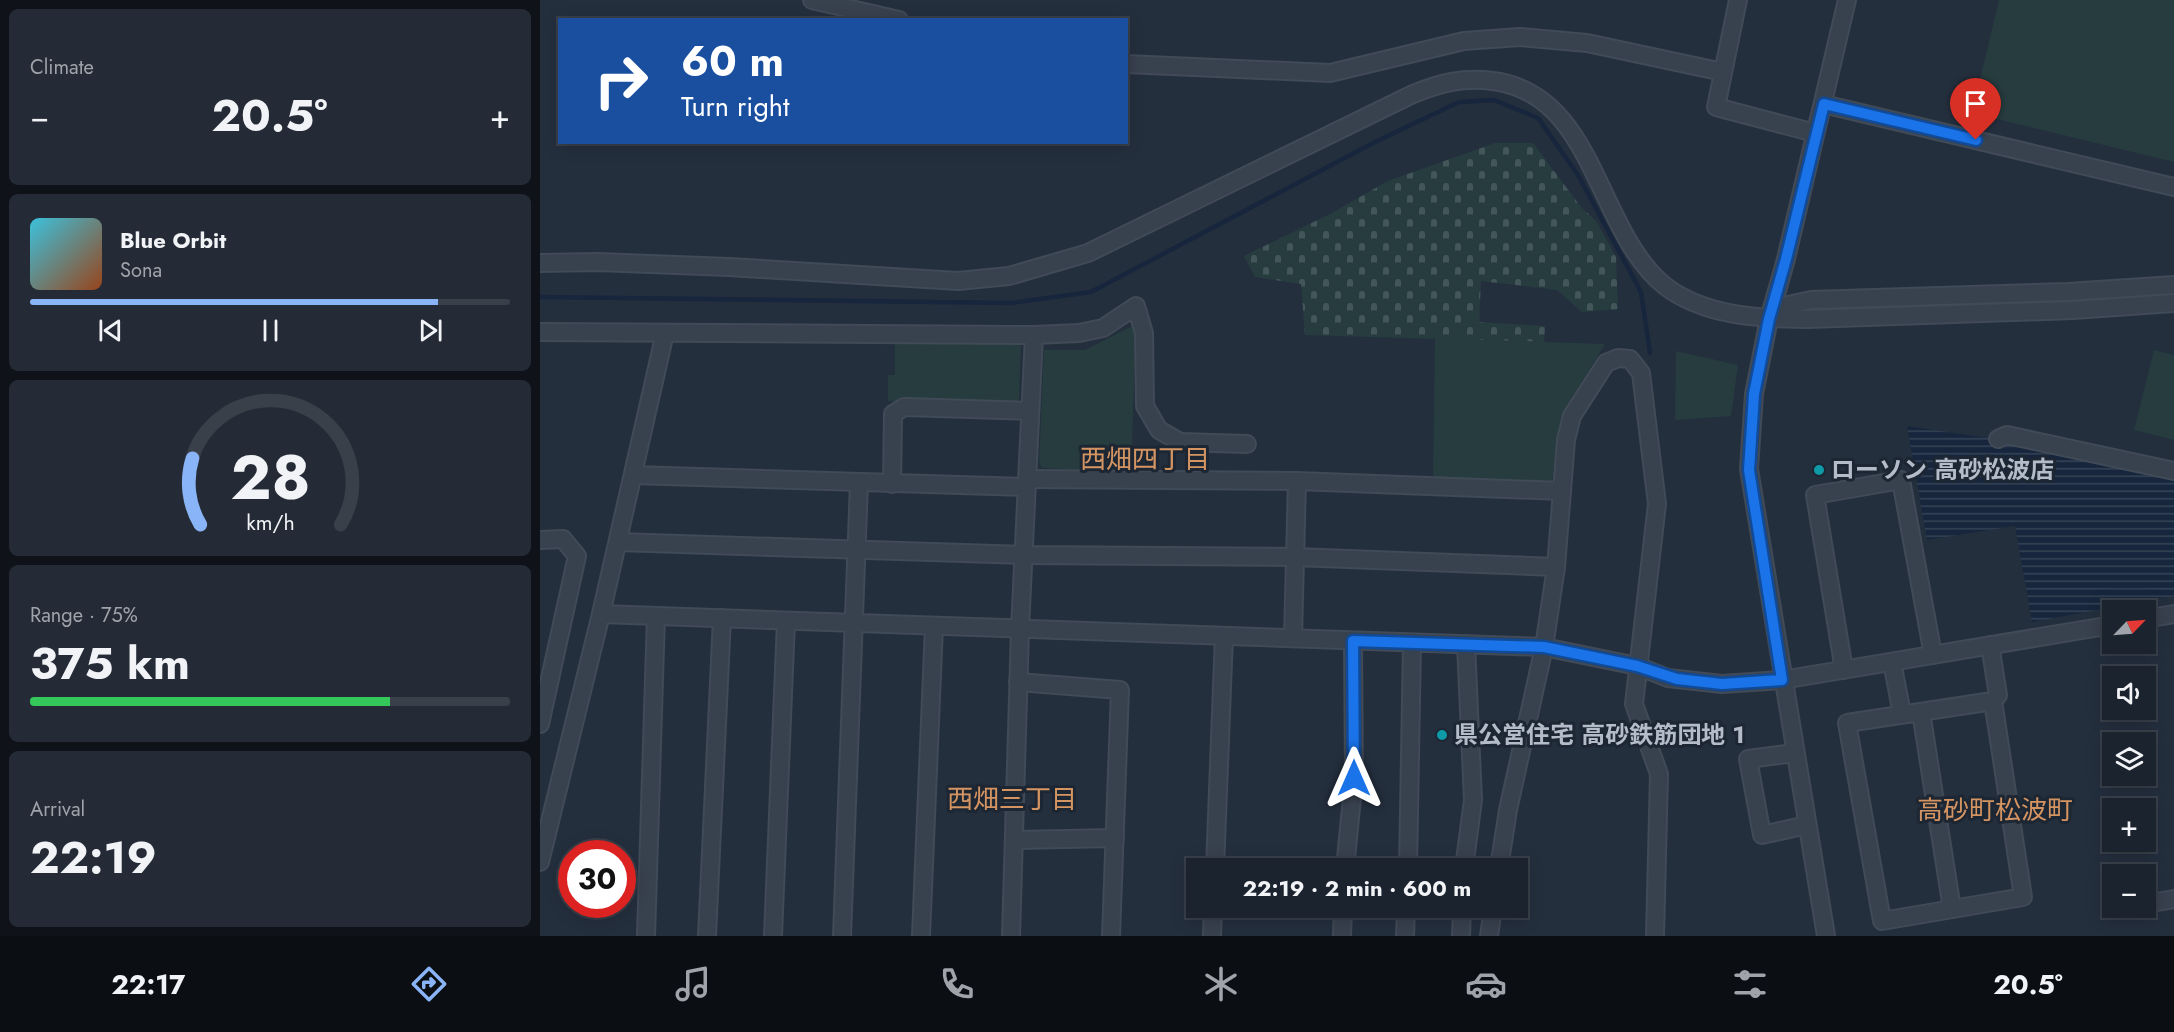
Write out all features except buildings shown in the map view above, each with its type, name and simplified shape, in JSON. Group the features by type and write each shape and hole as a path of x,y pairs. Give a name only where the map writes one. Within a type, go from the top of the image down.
{"street":[{"path":"812,0 890,18"},
{"path":"1738,0 1716,107 1815,133"},
{"path":"1826,936 1749,470 1754,394 1769,319 1824,104 1847,0"},
{"path":"1128,64 1330,73 1464,41 1520,37 1587,43 1723,72"},
{"path":"540,263 598,262 740,267 958,281 1009,276 1088,253 1437,84 1462,79 1506,83 1526,90 1556,114 1590,164 1645,267 1664,285 1684,299 1707,308 1769,319 2073,310 2174,303"},
{"path":"1824,104 2174,187"},
{"path":"1769,319 1788,305 1811,300 2067,292 2174,285"},
{"path":"540,332 1034,335 1079,333 1103,328 1136,306 1144,333 1145,406 1159,430 1180,442 1247,444"},
{"path":"2073,310 2110,318 2174,314"},
{"path":"540,862 602,614 665,333"},
{"path":"1011,936 1020,629 1034,335"},
{"path":"1501,858 1508,810 1544,647 1556,567 1566,440 1572,416 1606,363 1618,358 1630,359 1641,373 1657,504 1634,704 1659,774 1655,936"},
{"path":"892,484 893,414 904,407 1030,411"},
{"path":"1998,439 2007,435 2174,471"},
{"path":"633,475 892,484 1297,481 1562,491"},
{"path":"1844,670 1815,495 1901,480 1933,655"},
{"path":"1293,638 1297,481"},
{"path":"842,936 859,483"},
{"path":"540,540 563,540 577,556 540,724"},
{"path":"618,542 1023,555 1295,557 1556,567"},
{"path":"602,614 1544,647 1637,666 1668,678 1722,684 1782,680 2102,627"},
{"path":"2156,617 2174,614"},
{"path":"646,936 656,616"},
{"path":"707,936 722,618"},
{"path":"773,936 786,621"},
{"path":"921,936 934,626"},
{"path":"1215,858 1224,636"},
{"path":"1346,858 1354,778 1353,641"},
{"path":"1408,858 1412,643"},
{"path":"1465,858 1473,800 1466,644"},
{"path":"1990,645 1998,695 1993,701 1847,723 1882,921 2023,897 1993,701"},
{"path":"1892,662 1902,714"},
{"path":"1018,682 1120,690 1112,936"},
{"path":"1921,712 1952,909"},
{"path":"1795,753 1748,759 1762,835 1807,825"},
{"path":"1014,840 1115,838"},
{"path":"2156,902 2174,899"},
{"path":"1212,936 1213,918"},
{"path":"1342,936 1343,918"},
{"path":"1405,936 1406,918"},
{"path":"1462,922 1490,930"}],"green space":[{"path":"1999,0 2174,0 2174,162 1972,113"},
{"path":"1495,143 1533,143 1581,207 1596,221 1616,257 1618,309 1582,312 1557,290 1481,281 1479,322 1545,326 1544,342 1305,335 1301,284 1255,277 1244,256 1330,214 1388,181"},
{"path":"1136,324 1131,472 1042,468 1039,462 1044,350 1085,350"},
{"path":"1435,338 1605,344 1567,406 1556,446 1552,484 1433,481"},
{"path":"895,344 1021,344 1019,401 1014,404 888,401 888,375 895,375"},
{"path":"2154,350 2174,355 2174,440 2134,430"},
{"path":"1676,351 1738,365 1731,416 1675,420"}],"water":[{"path":"1907,426 2009,441 2174,474 2174,596 2152,600 2102,600 2102,609 2032,622 2015,526 1927,540"}],"waterway":[{"path":"540,297 1011,303 1091,292 1375,142 1459,102 1494,100 1538,118 1578,175 1641,292 1650,353"}],"place":[{"name":"ローソン 高砂松波店","path":"1819,470"},
{"name":"県公営住宅 高砂鉄筋団地 1","path":"1442,735"}],"district":[{"name":"西畑四丁目","path":"1145,459"},
{"name":"西畑三丁目","path":"1012,799"},
{"name":"高砂町松波町","path":"1995,810"}],"route":[{"path":"1354,778 1353,641 1544,647 1637,666 1668,678 1722,684 1782,680 1749,470 1754,394 1769,319 1824,104 1976,140"}]}
